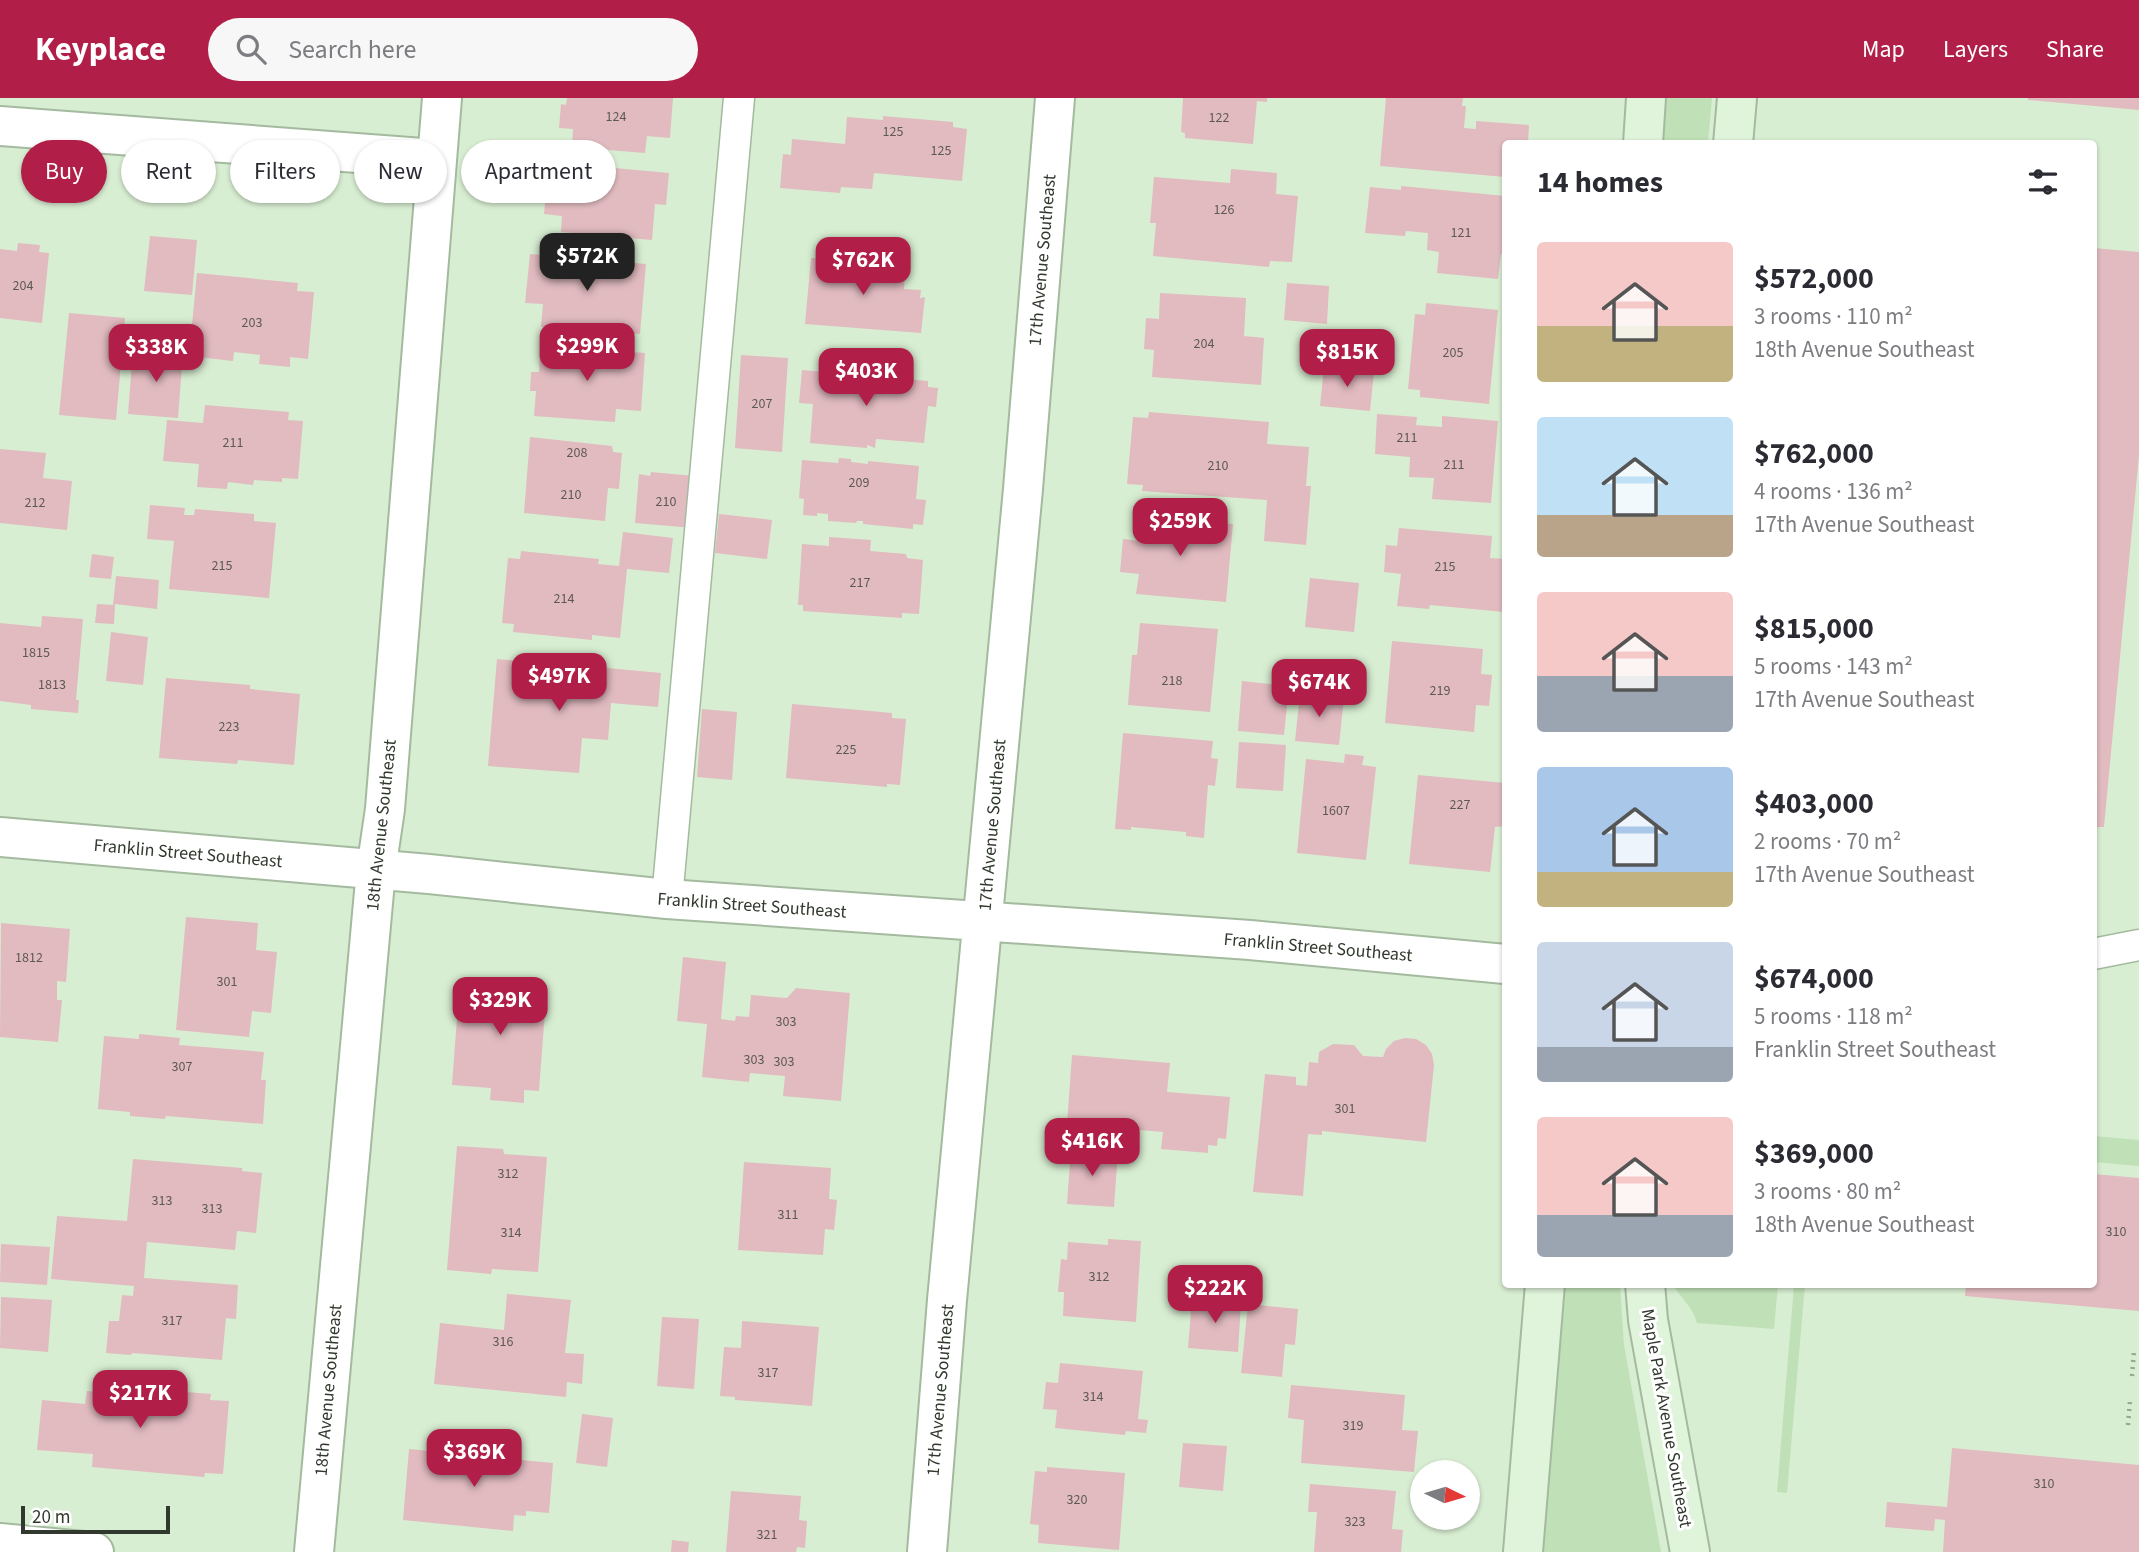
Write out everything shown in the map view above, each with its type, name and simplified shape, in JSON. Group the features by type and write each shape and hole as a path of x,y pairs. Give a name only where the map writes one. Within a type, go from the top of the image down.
{"street":[{"name":"18th Avenue Southeast","path":"438,140 442,98"},
{"name":"17th Avenue Southeast","path":"927,1552 947,1300 1024,476 1055,98"},
{"path":"1643,140 1646,98"},
{"path":"1733,140 1737,98"},
{"path":"0,126 354,153"},
{"name":"18th Avenue Southeast","path":"314,1552 376,870 385,809 433,203"},
{"name":"Franklin Street Southeast","path":"0,837 429,874 667,899 1250,940 1502,964"},
{"path":"1523,1552 1545,1288"},
{"name":"Maple Park Avenue Southeast","path":"1645,1288 1648,1320 1690,1552"},
{"path":"0,1543 94,1552"}],"lane":[{"path":"667,899 739,98"},
{"path":"2097,953 2139,944"}],"path":[{"path":"2132,1376 2134,1351"},
{"path":"2128,1425 2130,1401"}],"green space":[{"path":"1666,98 1712,98 1708,140 1662,140"},
{"path":"2097,1136 2139,1140 2139,1166 2097,1162"},
{"path":"1566,1288 1620,1288 1624,1345 1661,1552 1541,1552"},
{"path":"1675,1288 1778,1288 1774,1329 1697,1323 1690,1307"},
{"path":"1794,1288 1805,1288 1787,1493 1777,1492"}],"building":[{"path":"567,98 673,98 670,138 647,136 645,153 616,151 616,140 572,140 573,129 559,128 561,104 566,105"},
{"path":"1183,98 1267,98 1267,102 1257,101 1253,144 1185,138 1185,133 1181,132"},
{"path":"1386,98 1463,98 1462,106 1466,106 1464,128 1476,129 1476,121 1529,125 1528,140 1502,140 1502,177 1380,166"},
{"path":"2139,98 2139,110 2028,100"},
{"path":"883,116 953,122 953,127 967,129 962,181 874,173 872,189 841,187 840,193 780,188 783,154 791,155 792,139 845,144 847,117 883,120"},
{"path":"616,168 669,173 666,205 655,204 652,240 561,232 562,216 544,214 545,203 616,203"},
{"path":"1231,169 1277,173 1276,194 1298,196 1292,262 1270,261 1269,267 1153,256 1156,223 1150,223 1154,177 1230,183"},
{"path":"1401,186 1502,196 1502,254 1498,279 1437,273 1439,252 1427,250 1428,233 1406,231 1405,236 1365,233 1370,187 1401,190"},
{"path":"150,236 197,240 192,295 144,291"},
{"path":"18,243 40,245 39,252 49,253 42,323 0,318 0,249 17,251"},
{"path":"2097,248 2139,252 2139,455 2104,827 2097,827"},
{"path":"530,254 646,264 640,334 541,327 543,304 525,303"},
{"path":"811,258 906,265 904,289 921,290 920,298 925,297 921,333 805,324"},
{"path":"197,273 298,283 297,291 314,292 308,359 290,357 290,367 259,364 260,355 234,352 233,361 189,356"},
{"path":"1287,283 1329,286 1327,324 1284,320"},
{"path":"1160,293 1246,298 1244,336 1264,338 1261,385 1152,377 1154,350 1144,349 1146,318 1159,319"},
{"path":"1426,303 1498,310 1489,404 1420,397 1420,390 1408,389 1415,314 1425,315"},
{"path":"69,313 125,318 116,420 59,415"},
{"path":"540,346 645,353 641,411 616,409 615,422 534,416 536,391 530,391 531,372 539,372"},
{"path":"133,349 183,353 178,418 128,414"},
{"path":"741,355 788,358 782,452 735,448"},
{"path":"1324,367 1374,372 1370,411 1320,406"},
{"path":"802,370 928,381 928,387 938,388 936,407 928,406 924,443 876,439 875,448 867,445 867,448 810,443 813,404 799,403"},
{"path":"205,405 289,412 288,420 303,421 298,479 282,478 282,482 254,480 253,485 228,482 227,489 197,487 199,464 163,461 167,420 203,423"},
{"path":"1149,412 1269,422 1267,444 1309,447 1306,486 1311,486 1306,545 1264,541 1267,500 1142,491 1143,485 1127,484 1133,417 1148,418"},
{"path":"1377,414 1417,417 1416,425 1442,427 1442,416 1498,421 1491,503 1432,499 1434,478 1409,477 1410,457 1375,454"},
{"path":"530,437 612,446 613,452 622,453 619,489 608,488 605,521 524,513"},
{"path":"0,449 46,453 43,478 72,481 67,530 0,523"},
{"path":"839,458 868,464 868,461 919,466 916,499 926,500 923,525 913,524 913,529 863,524 863,521 828,521 828,514 803,515 804,499 799,498 802,460 838,463"},
{"path":"651,472 694,476 693,528 635,523 639,474 650,476"},
{"path":"150,505 185,508 184,515 194,515 195,509 254,514 254,521 276,523 269,598 169,589 174,541 147,539"},
{"path":"719,514 772,520 767,559 715,553"},
{"path":"1142,515 1233,524 1226,602 1136,594 1139,574 1120,572 1123,539 1140,541"},
{"path":"1399,528 1492,536 1490,558 1502,559 1502,612 1430,605 1429,609 1397,606 1401,574 1384,572 1386,545 1397,546"},
{"path":"623,532 673,538 669,573 627,569 620,638 592,635 592,640 513,632 514,624 502,623 508,558 520,559 521,551 599,559 598,564 619,566"},
{"path":"829,537 871,540 870,551 906,554 907,558 923,560 919,614 902,613 902,618 803,611 803,605 798,605 802,544 829,546"},
{"path":"92,554 114,557 111,579 89,577"},
{"path":"116,576 159,580 157,609 115,604 114,624 95,623 97,604 113,605"},
{"path":"1310,578 1359,583 1354,632 1305,627"},
{"path":"42,616 83,619 76,700 79,700 78,713 31,709 31,705 0,701 0,623 41,627"},
{"path":"1140,623 1218,629 1210,712 1128,705 1132,655 1137,655"},
{"path":"111,632 148,637 143,685 106,681"},
{"path":"1392,641 1483,649 1481,674 1492,675 1489,706 1476,705 1474,732 1385,723"},
{"path":"497,659 539,663 537,685 573,688 575,665 661,673 658,707 611,703 608,740 582,738 579,773 488,766"},
{"path":"166,678 250,685 250,689 300,694 294,765 159,758"},
{"path":"1242,681 1289,686 1284,735 1238,731"},
{"path":"1300,693 1344,698 1339,745 1295,741"},
{"path":"792,704 892,713 892,718 906,719 900,785 887,784 887,787 786,778"},
{"path":"702,709 737,712 732,780 697,777"},
{"path":"1123,733 1213,741 1211,758 1218,759 1215,786 1208,785 1204,838 1186,836 1186,832 1131,827 1131,830 1115,829"},
{"path":"1239,742 1286,745 1283,791 1236,788"},
{"path":"1345,754 1364,756 1362,765 1376,767 1366,860 1297,853 1306,759 1344,763"},
{"path":"1418,775 1502,783 1502,826 1495,827 1490,872 1409,864"},
{"path":"186,917 258,923 256,950 277,952 271,1013 252,1011 249,1037 176,1030"},
{"path":"1,923 70,929 66,982 57,981 57,1000 62,1000 58,1042 0,1037"},
{"path":"683,957 726,962 721,1019 735,1021 736,1016 749,1017 751,995 787,998 796,988 850,993 841,1101 783,1096 785,1076 750,1073 749,1082 702,1077 707,1024 677,1021"},
{"path":"460,978 547,985 539,1091 524,1090 524,1103 490,1100 491,1088 452,1085"},
{"path":"139,1034 180,1038 179,1045 264,1052 261,1080 266,1080 263,1124 166,1116 165,1119 130,1116 130,1112 98,1109 104,1036 139,1039"},
{"path":"1416,1039 1426,1045 1432,1054 1434,1065 1426,1142 1322,1131 1322,1135 1308,1134 1303,1196 1253,1192 1265,1074 1296,1077 1296,1085 1307,1086 1309,1062 1318,1063 1319,1052 1333,1044 1354,1045 1363,1056 1383,1057 1394,1041"},
{"path":"1072,1055 1170,1063 1167,1092 1230,1097 1226,1139 1218,1138 1217,1146 1208,1145 1208,1153 1161,1149 1163,1132 1067,1124"},
{"path":"457,1146 503,1149 504,1154 547,1157 538,1272 492,1269 491,1274 447,1270"},
{"path":"1071,1148 1118,1151 1114,1207 1067,1204"},
{"path":"133,1159 242,1168 242,1171 262,1173 256,1233 237,1231 235,1250 147,1242 144,1278 238,1285 236,1319 226,1318 222,1360 106,1353 109,1321 119,1321 122,1295 133,1296 134,1286 51,1279 57,1216 127,1221"},
{"path":"744,1162 831,1168 829,1199 837,1200 834,1230 825,1229 823,1255 738,1250"},
{"path":"2097,1174 2139,1178 2139,1311 1965,1296 1966,1288 2097,1288"},
{"path":"1108,1239 1141,1241 1136,1322 1063,1316 1064,1292 1058,1292 1061,1259 1067,1260 1068,1242 1108,1245"},
{"path":"1,1244 50,1247 47,1285 0,1282"},
{"path":"507,1294 571,1300 565,1353 584,1354 582,1384 567,1382 566,1397 434,1384 440,1323 504,1330"},
{"path":"1,1297 52,1300 48,1352 0,1348"},
{"path":"1192,1299 1241,1302 1238,1352 1188,1348"},
{"path":"1248,1304 1298,1309 1295,1345 1285,1344 1282,1377 1241,1373"},
{"path":"662,1317 699,1319 694,1389 657,1386"},
{"path":"742,1321 819,1327 812,1406 735,1400 735,1397 720,1396 724,1347 741,1348"},
{"path":"1060,1363 1143,1371 1138,1419 1148,1420 1146,1433 1126,1431 1125,1435 1055,1428 1057,1410 1043,1409 1046,1382 1058,1383"},
{"path":"99,1385 211,1394 210,1400 229,1401 223,1474 205,1473 204,1477 92,1467 93,1454 37,1450 42,1400 85,1404 87,1391 98,1392"},
{"path":"1291,1385 1405,1395 1402,1430 1418,1431 1415,1460 1410,1460 1410,1472 1301,1463 1304,1420 1288,1418"},
{"path":"582,1414 613,1418 607,1467 576,1463"},
{"path":"1183,1443 1227,1446 1223,1491 1179,1487"},
{"path":"1952,1448 2139,1465 2139,1552 1943,1552 1945,1520 1935,1519 1934,1531 1885,1527 1887,1502 1947,1507"},
{"path":"409,1449 553,1463 549,1513 526,1511 526,1516 514,1515 513,1531 403,1520"},
{"path":"1047,1467 1125,1473 1119,1550 1038,1543 1039,1525 1030,1524 1035,1471 1047,1472"},
{"path":"1310,1484 1396,1491 1392,1529 1403,1530 1401,1552 1314,1552 1317,1512 1308,1512"},
{"path":"731,1491 801,1496 799,1520 807,1521 805,1548 797,1547 796,1552 726,1552"},
{"path":"672,1540 689,1542 688,1552 671,1552"}]}
